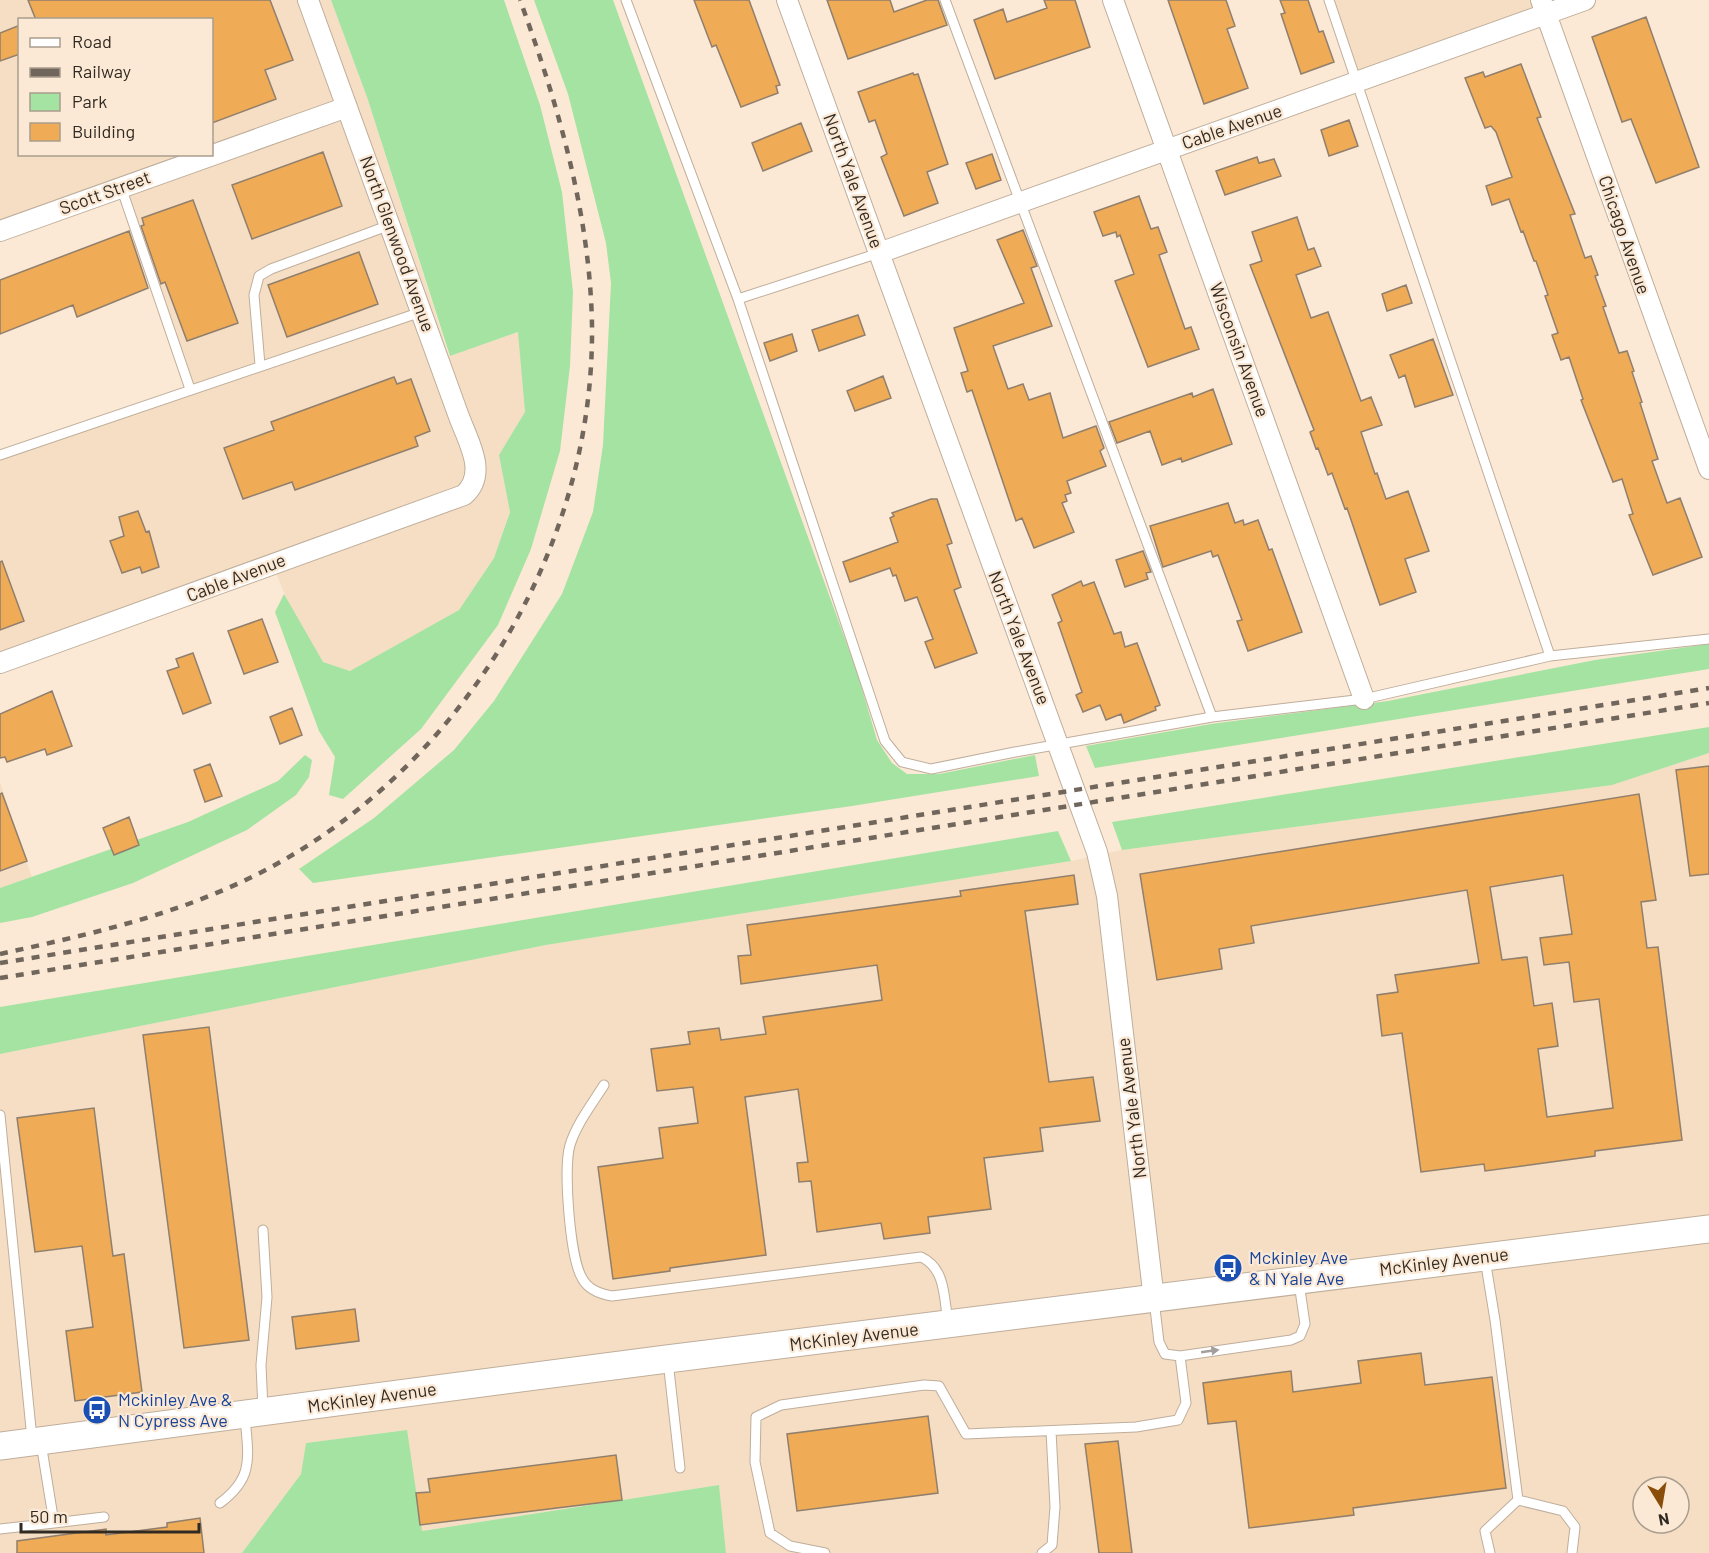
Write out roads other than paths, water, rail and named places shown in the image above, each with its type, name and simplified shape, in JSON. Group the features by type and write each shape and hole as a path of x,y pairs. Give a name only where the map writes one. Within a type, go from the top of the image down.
{"main road":[{"name":"McKinley Avenue","path":"0,1446 667,1359 1709,1229"}],"street":[{"name":"North Glenwood Avenue","path":"308,0 477,468 476,479 471,489"},
{"name":"North Yale Avenue","path":"787,0 1097,852 1107,896 1154,1300"},
{"name":"Wisconsin Avenue","path":"1113,0 1364,699"},
{"name":"Cable Avenue","path":"879,253 1359,82 1544,7 1585,0"},
{"name":"Chicago Avenue","path":"1544,7 1709,469"},
{"name":"Scott Street","path":"213,154 347,107"},
{"name":"Scott Street","path":"0,231 209,156"},
{"name":"Cable Avenue","path":"0,663 464,495 471,489"}],"lane":[{"path":"626,0 738,299 885,741 902,762 931,770 1212,717 1364,699 1550,656 1709,639"},
{"path":"945,0 1212,717"},
{"path":"1329,0 1359,82 1550,656"},
{"path":"121,187 190,389"},
{"path":"260,365 254,295 259,276 290,261 390,225"},
{"path":"738,299 879,253"},
{"path":"0,455 421,312"},
{"path":"604,1085 582,1119 570,1146 567,1175 575,1263 582,1280 598,1294 612,1296 921,1257 930,1261 941,1275 948,1325"},
{"path":"0,1115 36,1441 54,1523"},
{"path":"220,1503 235,1492 247,1474 267,1297 263,1230"},
{"path":"1485,1257 1518,1500"},
{"path":"1154,1300 1159,1342 1166,1354 1180,1356 1291,1340 1300,1336 1305,1324 1299,1281"},
{"path":"825,1553 790,1546 770,1533 755,1461 756,1417 781,1405 924,1385 939,1386 966,1434 1136,1426 1178,1420 1186,1403 1180,1356"},
{"path":"667,1359 680,1468"},
{"path":"1042,1553 1052,1545 1055,1508 1051,1431"},
{"path":"1490,1553 1485,1531 1518,1500"},
{"path":"1518,1500 1563,1511 1575,1527 1572,1553"},
{"path":"0,1529 104,1517"}],"railway":[{"path":"0,954 87,934 173,909 228,888 306,847 377,794 439,731 492,660 535,583 567,500 586,413 592,325 585,242 570,160 547,79 520,0"},
{"path":"0,963 1709,688"},
{"path":"0,978 1709,703"}],"place":[{"name":"Mckinley Ave & N Yale Ave","path":"1228,1268"},
{"name":"Mckinley Ave & N Cypress Ave","path":"97,1410"}]}
